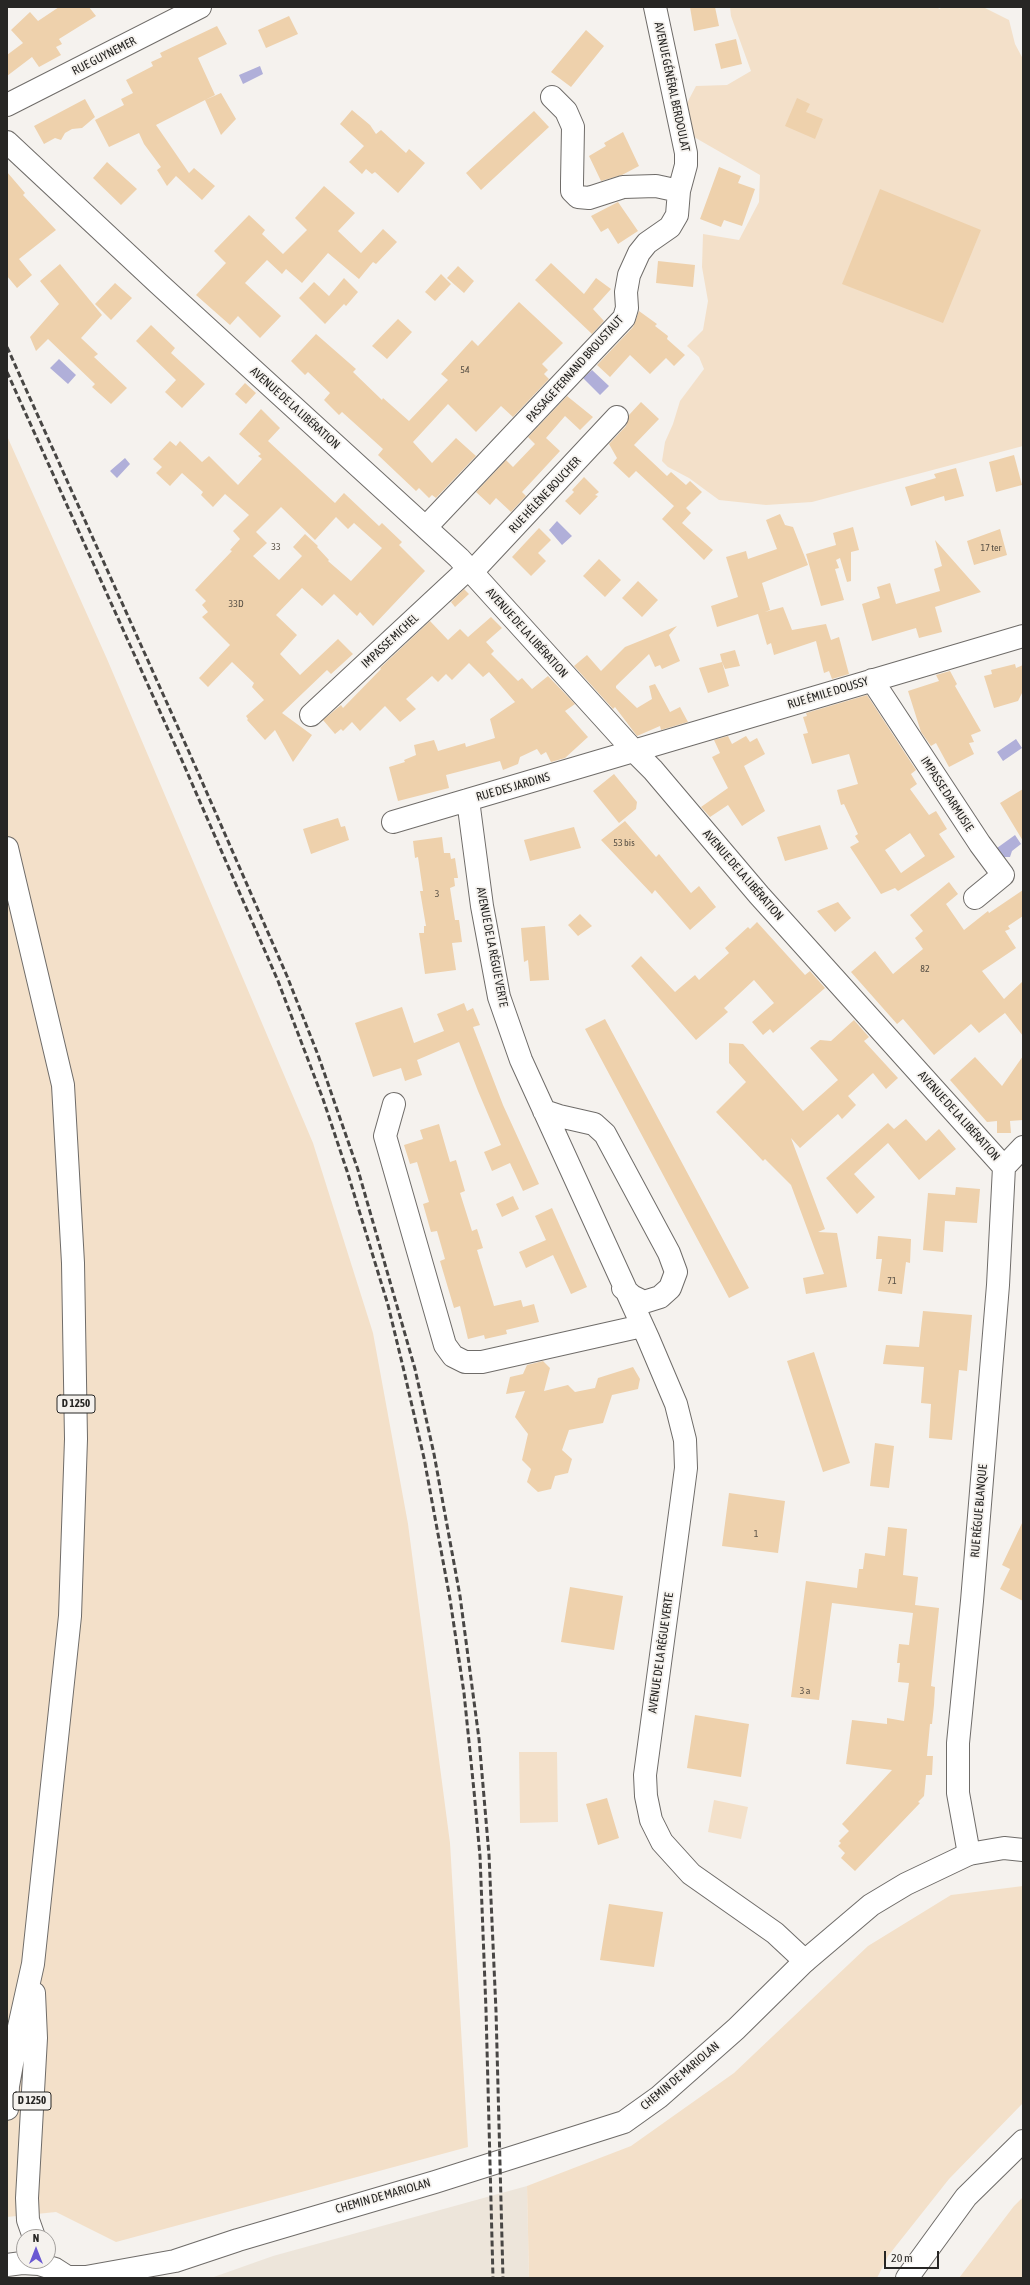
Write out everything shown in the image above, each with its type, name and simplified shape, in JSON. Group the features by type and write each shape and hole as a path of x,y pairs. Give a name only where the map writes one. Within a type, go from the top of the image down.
{"street":[{"name":"RUE GUYNEMER","path":"7,105 200,7"},
{"name":"AVENUE GÉNÉRAL BERDOULAT","path":"655,7 686,153 686,165 679,191"},
{"path":"552,97 566,111 573,127 572,191 578,197 589,198 623,187 656,186 679,191"},
{"name":"AVENUE DE LA LIBÉRATION","path":"7,142 159,284 426,527 471,570 634,751 653,770 759,894 1004,1168"},
{"name":"PASSAGE FERNAND BROUSTAUT","path":"426,527 624,318 627,308 626,292 629,275 639,253 647,243 670,227 676,215 679,191"},
{"name":"RUE HÉLÈNE BOUCHER","path":"471,570 617,417"},
{"name":"IMPASSE MICHEL","path":"311,715 471,570"},
{"name":"RUE ÉMILE DOUSSY","path":"634,751 1023,636"},
{"name":"IMPASSE DARMUSIE","path":"872,680 980,844 1004,875 975,898"},
{"name":"RUE DES JARDINS","path":"393,822 634,751"},
{"name":"AVENUE DE LA RÈGUE VERTE","path":"468,800 482,906 500,997 520,1060 623,1288 642,1326 676,1404 685,1440 686,1468 645,1775 646,1796 651,1820 662,1842 691,1874 775,1933 805,1961"},
{"name":"D 1250","path":"7,848 63,1085 73,1271 76,1440 70,1616 34,1964 17,2036 8,2086 7,2109"},
{"path":"394,1104 385,1136 446,1345 453,1356 465,1362 482,1362 642,1326"},
{"path":"544,1111 594,1124 605,1134 669,1253 676,1272 670,1288 660,1297 644,1302 632,1296 623,1288"},
{"path":"1004,1168 1023,1147"},
{"name":"RUE RÈGUE BLANQUE","path":"969,1854 958,1793 958,1743 973,1593 997,1301 1004,1168"},
{"name":"CHEMIN DE MARIOLAN","path":"7,2265 22,2263 39,2264 60,2271 86,2276 175,2261 246,2237 435,2182 624,2122 658,2097 736,2029 805,1961 871,1904 906,1884 969,1854 1004,1848 1023,1850"},
{"name":"D 1250","path":"31,2229 28,2220 26,2198 36,2038 34,1964"},
{"path":"907,2278 966,2197 1023,2141"},
{"name":"CHEMIN DE MARIOLAN","path":"150,2278 175,2261"}],"shaded area":[{"path":"730,7 936,7 940,9 941,7 983,7 1009,20 1015,44 1023,59 1023,446 812,502 766,505 719,500 689,478 668,467 662,461 665,442 673,424 680,401 704,369 699,357 687,346 703,330 708,301 702,267 703,234 739,240 759,202 760,175 694,137 686,105 696,86 727,85 751,71 731,16"},
{"path":"7,436 107,659 313,1143 373,1333 408,1524 450,1843 468,2147 116,2242 56,2212 7,2217"},
{"path":"519,1752 557,1752 558,1822 520,1823"},
{"path":"714,1800 748,1807 741,1839 708,1832"},
{"path":"1023,1886 1023,2103 949,2179 888,2256 877,2278 529,2278 527,2186 631,2146 734,2073 868,1946 951,1895"},
{"path":"527,2186 529,2278 211,2278 273,2256"},
{"path":"1023,2197 1023,2278 959,2278 1014,2206"}],"water":[{"path":"260,66 263,74 243,84 239,75"},
{"path":"59,359 76,375 68,384 50,368"},
{"path":"592,370 609,386 600,395 583,378"},
{"path":"125,458 130,464 117,478 110,471"},
{"path":"557,521 572,536 562,545 549,530"},
{"path":"1016,739 1022,748 1003,761 997,752"},
{"path":"1015,835 1021,844 1012,851 1010,857 1004,857 997,848"}],"building":[{"path":"59,7 89,7 96,16 59,39 62,44 56,47 61,55 39,67 32,57 7,76 7,55 23,43 11,30 30,12 38,21"},
{"path":"690,7 715,7 719,26 694,31"},
{"path":"289,16 298,34 266,48 258,30"},
{"path":"217,26 227,44 198,58 215,95 156,125 189,173 194,168 215,186 202,200 176,176 167,186 157,170 161,167 144,144 139,133 109,147 95,120 124,105 121,99 133,93 126,80 153,66 151,62 162,57 160,53"},
{"path":"586,30 604,46 571,87 551,72"},
{"path":"736,39 742,64 721,69 715,44"},
{"path":"221,93 236,119 221,135 205,100"},
{"path":"797,98 810,104 806,112 823,119 815,139 785,126"},
{"path":"85,99 95,117 82,128 72,129 65,133 61,140 55,138 44,144 34,126"},
{"path":"352,110 370,125 376,134 381,130 406,153 409,149 425,163 398,193 375,172 372,174 366,169 362,174 349,162 364,146 340,124"},
{"path":"534,111 549,127 481,190 466,173"},
{"path":"623,132 639,166 622,175 601,181 589,156 606,146 604,143"},
{"path":"107,162 137,189 121,205 93,178"},
{"path":"719,167 741,176 738,183 755,189 742,226 724,220 721,227 700,219"},
{"path":"7,172 25,193 23,195 56,230 19,259 32,275 17,288 7,276"},
{"path":"324,186 355,213 338,231 361,253 383,229 397,242 376,264 373,262 359,279 328,253 302,283 286,269 282,274 267,260 245,283 281,316 260,338 238,316 230,325 196,295 226,263 214,251 249,215 265,230 262,234 283,254 307,230 295,218"},
{"path":"880,189 981,230 943,323 842,284"},
{"path":"618,202 638,231 618,244 608,228 601,232 591,216"},
{"path":"658,261 695,265 693,287 656,283"},
{"path":"551,263 584,294 596,278 611,289 593,309 604,321 592,334 535,280"},
{"path":"60,264 102,315 81,338 98,354 94,357 127,388 111,404 92,387 95,384 48,339 36,351 30,337 59,304 40,281"},
{"path":"458,266 474,281 464,293 447,278"},
{"path":"441,274 451,284 435,301 425,292"},
{"path":"344,278 358,292 346,306 344,304 325,324 299,298 314,282 329,296"},
{"path":"115,283 132,298 111,320 95,304"},
{"path":"519,302 563,343 542,364 548,370 544,374 549,379 513,417 501,406 476,432 448,404 413,442 432,463 456,438 476,456 436,498 432,495 429,498 419,488 416,491 378,455 383,449 342,412 339,415 324,400 330,393 308,372 305,375 291,361 316,334 356,369 353,372 382,400 383,398 409,421 448,380 441,374 472,340 478,346"},
{"path":"639,311 657,324 655,326 668,336 667,339 685,355 674,366 666,358 650,374 630,355 610,377 597,365 633,327"},
{"path":"398,319 412,332 387,359 372,346"},
{"path":"151,325 175,348 171,353 205,384 182,408 165,392 176,380 136,341"},
{"path":"245,383 256,393 246,404 235,394"},
{"path":"567,396 593,417 580,430 565,416 546,438 560,451 522,492 526,496 511,512 496,498 490,505 476,492 506,460 513,467 535,444 528,437"},
{"path":"641,402 659,419 634,445 667,476 671,472 686,485 690,481 702,492 686,508 691,513 682,523 713,550 704,560 662,519 674,506 636,471 629,478 613,463 617,458 609,444 626,426 629,415"},
{"path":"261,409 280,428 268,441 335,503 344,493 379,526 382,523 402,542 399,545 425,571 373,626 360,612 357,616 334,594 322,606 302,588 276,615 297,635 280,654 300,675 338,639 353,654 331,674 327,670 282,713 312,735 293,762 275,730 265,740 247,720 248,719 246,716 264,700 252,687 254,683 232,662 208,687 199,678 230,645 202,617 208,612 202,605 206,601 195,590 232,551 230,550 240,539 233,531 249,515 225,494 213,507 201,495 203,492 182,473 170,486 156,473 162,467 153,459 170,441 176,446 180,441 202,462 209,456 238,485 262,459 258,456 261,454 239,434","holes":["281,507 315,540 336,517 348,529 354,523 382,548 351,581 328,561 329,560 317,547 318,546 305,534 293,547 302,556 279,580 253,556 267,543 256,532"]},
{"path":"1014,455 1022,485 996,492 989,462"},
{"path":"956,468 964,496 945,501 944,496 911,506 905,487 936,478 934,474"},
{"path":"584,477 599,492 595,495 598,496 580,515 565,501 574,492 572,490"},
{"path":"780,514 785,525 793,527 808,565 762,583 770,610 765,612 783,607 792,630 826,624 831,640 839,637 849,674 832,679 829,671 824,673 816,641 774,655 771,643 767,645 758,614 717,627 711,606 738,597 726,557 746,551 748,559 777,549 766,520"},
{"path":"853,527 859,550 851,552 851,581 847,582 840,558 836,560 839,568 835,569 844,600 821,606 806,554 836,545 833,533"},
{"path":"539,528 551,540 538,553 546,561 531,576 512,557"},
{"path":"1000,529 1007,555 974,565 967,541"},
{"path":"935,540 981,592 935,607 942,632 919,638 916,628 872,641 862,604 880,598 877,587 890,583 896,604 940,591 934,569 942,566"},
{"path":"599,559 621,580 605,597 583,576"},
{"path":"638,581 658,600 642,617 622,598"},
{"path":"464,589 469,594 455,607 451,602"},
{"path":"491,617 502,628 486,642 494,651 491,654 518,681 522,678 532,689 548,676 575,704 565,711 588,737 565,758 551,762 546,752 541,755 537,749 520,757 518,764 503,770 500,761 446,775 449,788 398,801 389,767 405,762 404,760 416,755 414,745 434,740 438,751 465,743 466,747 495,738 490,719 515,702 489,672 483,677 469,663 452,680 446,674 438,682 432,676 406,699 416,709 400,722 385,706 360,731 352,722 343,731 341,729 335,734 323,720 341,705 343,708 381,669 380,668 430,621 448,640 460,629 468,637"},
{"path":"677,626 669,635 680,661 662,669 660,665 655,667 649,654 616,686 616,688 637,708 652,699 649,686 655,684 670,712 680,707 688,722 661,730 660,726 637,736 615,707 613,709 574,666 587,655 601,671 625,647"},
{"path":"735,650 740,666 725,669 720,654"},
{"path":"722,662 729,686 708,693 699,668"},
{"path":"1015,664 1016,668 1023,665 1023,691 1018,701 994,708 984,676 992,674 991,670"},
{"path":"950,671 957,684 955,686 981,731 971,735 974,742 969,743 974,754 949,767 936,743 931,746 921,732 908,691 939,681 936,675"},
{"path":"867,695 916,770 911,774 917,784 910,789 929,815 936,811 947,829 939,834 955,857 898,891 895,888 881,894 850,847 859,842 855,836 858,834 844,804 841,805 837,790 858,784 849,754 812,764 803,734 808,733 803,717 807,716 806,713","holes":["910,833 925,856 901,873 885,850"]},
{"path":"728,736 732,744 746,736 750,742 757,738 765,754 744,766 765,811 742,826 728,805 710,817 701,807 728,788 712,757 720,753 714,740"},
{"path":"614,774 637,802 636,809 619,823 593,791"},
{"path":"1023,789 1023,841 1000,803"},
{"path":"338,818 341,827 345,826 349,840 311,854 303,829"},
{"path":"625,821 656,857 659,854 691,893 699,886 716,907 690,930 655,890 652,894 601,840"},
{"path":"820,825 828,849 785,861 777,837"},
{"path":"574,827 581,848 530,861 524,840"},
{"path":"442,837 444,853 450,853 451,859 455,858 458,878 454,878 455,886 450,888 455,920 459,920 462,942 452,943 456,970 425,974 419,933 424,933 424,926 426,926 420,891 423,891 418,857 415,858 413,841"},
{"path":"949,882 958,894 946,904 964,930 988,911 989,913 1023,890 1023,916 1008,926 1010,929 1005,931 1016,948 982,971 1004,999 1023,981 1023,1036 1005,1013 979,1033 971,1024 934,1055 903,1019 897,1024 851,972 875,951 893,974 923,949 915,938 923,931 910,915"},
{"path":"838,902 851,918 835,932 817,911"},
{"path":"580,914 592,926 578,936 568,925"},
{"path":"757,922 805,975 810,971 825,988 773,1033 770,1029 763,1035 752,1022 774,1003 754,980 724,1008 728,1012 696,1040 631,966 641,956 675,992 695,975 699,980 729,953 725,948 748,927 750,929"},
{"path":"545,926 549,980 530,981 528,960 524,962 521,928"},
{"path":"464,1003 467,1011 473,1008 480,1025 473,1027 503,1105 539,1184 523,1191 510,1163 492,1171 484,1152 501,1145 459,1042 417,1060 422,1075 405,1081 401,1068 373,1077 355,1023 402,1007 414,1043 444,1031 437,1014"},
{"path":"605,1019 749,1288 729,1298 585,1029"},
{"path":"854,1020 869,1037 864,1041 898,1078 886,1089 873,1073 848,1096 856,1105 842,1119 838,1114 800,1148 791,1138 825,1229 818,1232 837,1233 847,1287 806,1294 803,1278 824,1274 791,1185 765,1159 763,1161 716,1112 746,1082 729,1063 729,1043 743,1044 803,1111 838,1080 810,1048 820,1040 831,1041"},
{"path":"1023,1056 1023,1120 1010,1121 1011,1133 997,1133 997,1121 987,1122 950,1080 975,1057 1002,1086"},
{"path":"906,1119 926,1141 939,1129 956,1149 919,1180 888,1143 854,1174 875,1197 857,1214 826,1178 888,1123 894,1129"},
{"path":"439,1124 450,1162 456,1160 465,1191 460,1193 472,1231 477,1229 483,1248 477,1250 494,1306 521,1300 523,1307 534,1304 539,1322 506,1330 507,1334 485,1339 484,1335 468,1339 460,1306 454,1308 440,1261 445,1259 437,1231 431,1232 423,1204 429,1202 417,1162 410,1164 404,1145 423,1139 420,1130"},
{"path":"956,1187 980,1189 977,1223 945,1221 943,1252 923,1250 928,1193 955,1195"},
{"path":"513,1196 519,1209 502,1217 496,1204"},
{"path":"552,1208 587,1287 571,1294 553,1255 526,1268 519,1252 546,1240 535,1216"},
{"path":"878,1236 911,1239 910,1263 906,1262 902,1294 878,1291 882,1259 876,1259"},
{"path":"923,1311 972,1315 967,1371 959,1370 952,1440 929,1438 931,1404 921,1403 924,1367 883,1364 886,1345 919,1347"},
{"path":"814,1352 850,1463 823,1472 787,1361"},
{"path":"543,1361 550,1368 544,1391 568,1385 575,1392 595,1388 598,1378 633,1367 640,1379 638,1389 612,1395 603,1423 569,1430 562,1450 572,1459 568,1473 555,1476 551,1489 538,1492 527,1482 531,1469 522,1460 528,1434 515,1417 525,1391 506,1394 510,1377 523,1374 527,1365"},
{"path":"875,1443 894,1446 889,1488 870,1486"},
{"path":"729,1493 785,1501 778,1553 722,1546"},
{"path":"1023,1521 1023,1601 1000,1589 1010,1569 1002,1565"},
{"path":"888,1527 907,1529 903,1575 918,1577 915,1605 939,1608 931,1686 935,1687 934,1705 932,1724 930,1724 927,1756 933,1756 932,1775 926,1775 924,1796 918,1802 920,1803 855,1871 841,1858 845,1853 838,1846 841,1843 839,1841 849,1831 842,1824 892,1770 846,1764 852,1720 887,1724 887,1718 904,1721 909,1683 898,1682 900,1663 897,1663 899,1644 909,1645 913,1613 832,1603 819,1700 791,1697 806,1581 857,1588 859,1569 863,1569 865,1553 885,1556"},
{"path":"570,1587 623,1596 614,1650 561,1642"},
{"path":"695,1715 749,1724 741,1777 687,1768"},
{"path":"607,1798 619,1838 598,1845 586,1804"},
{"path":"609,1904 663,1912 654,1967 600,1960"}],"railway":[{"path":"7,347 189,752 287,976 318,1055 358,1170 415,1369 434,1454 460,1596 479,1739 489,1855 496,2011 503,2278"},
{"path":"7,372 180,756 278,981 323,1099 347,1171 388,1305 424,1458 450,1599 464,1693 480,1856 486,2010 493,2278"}]}
